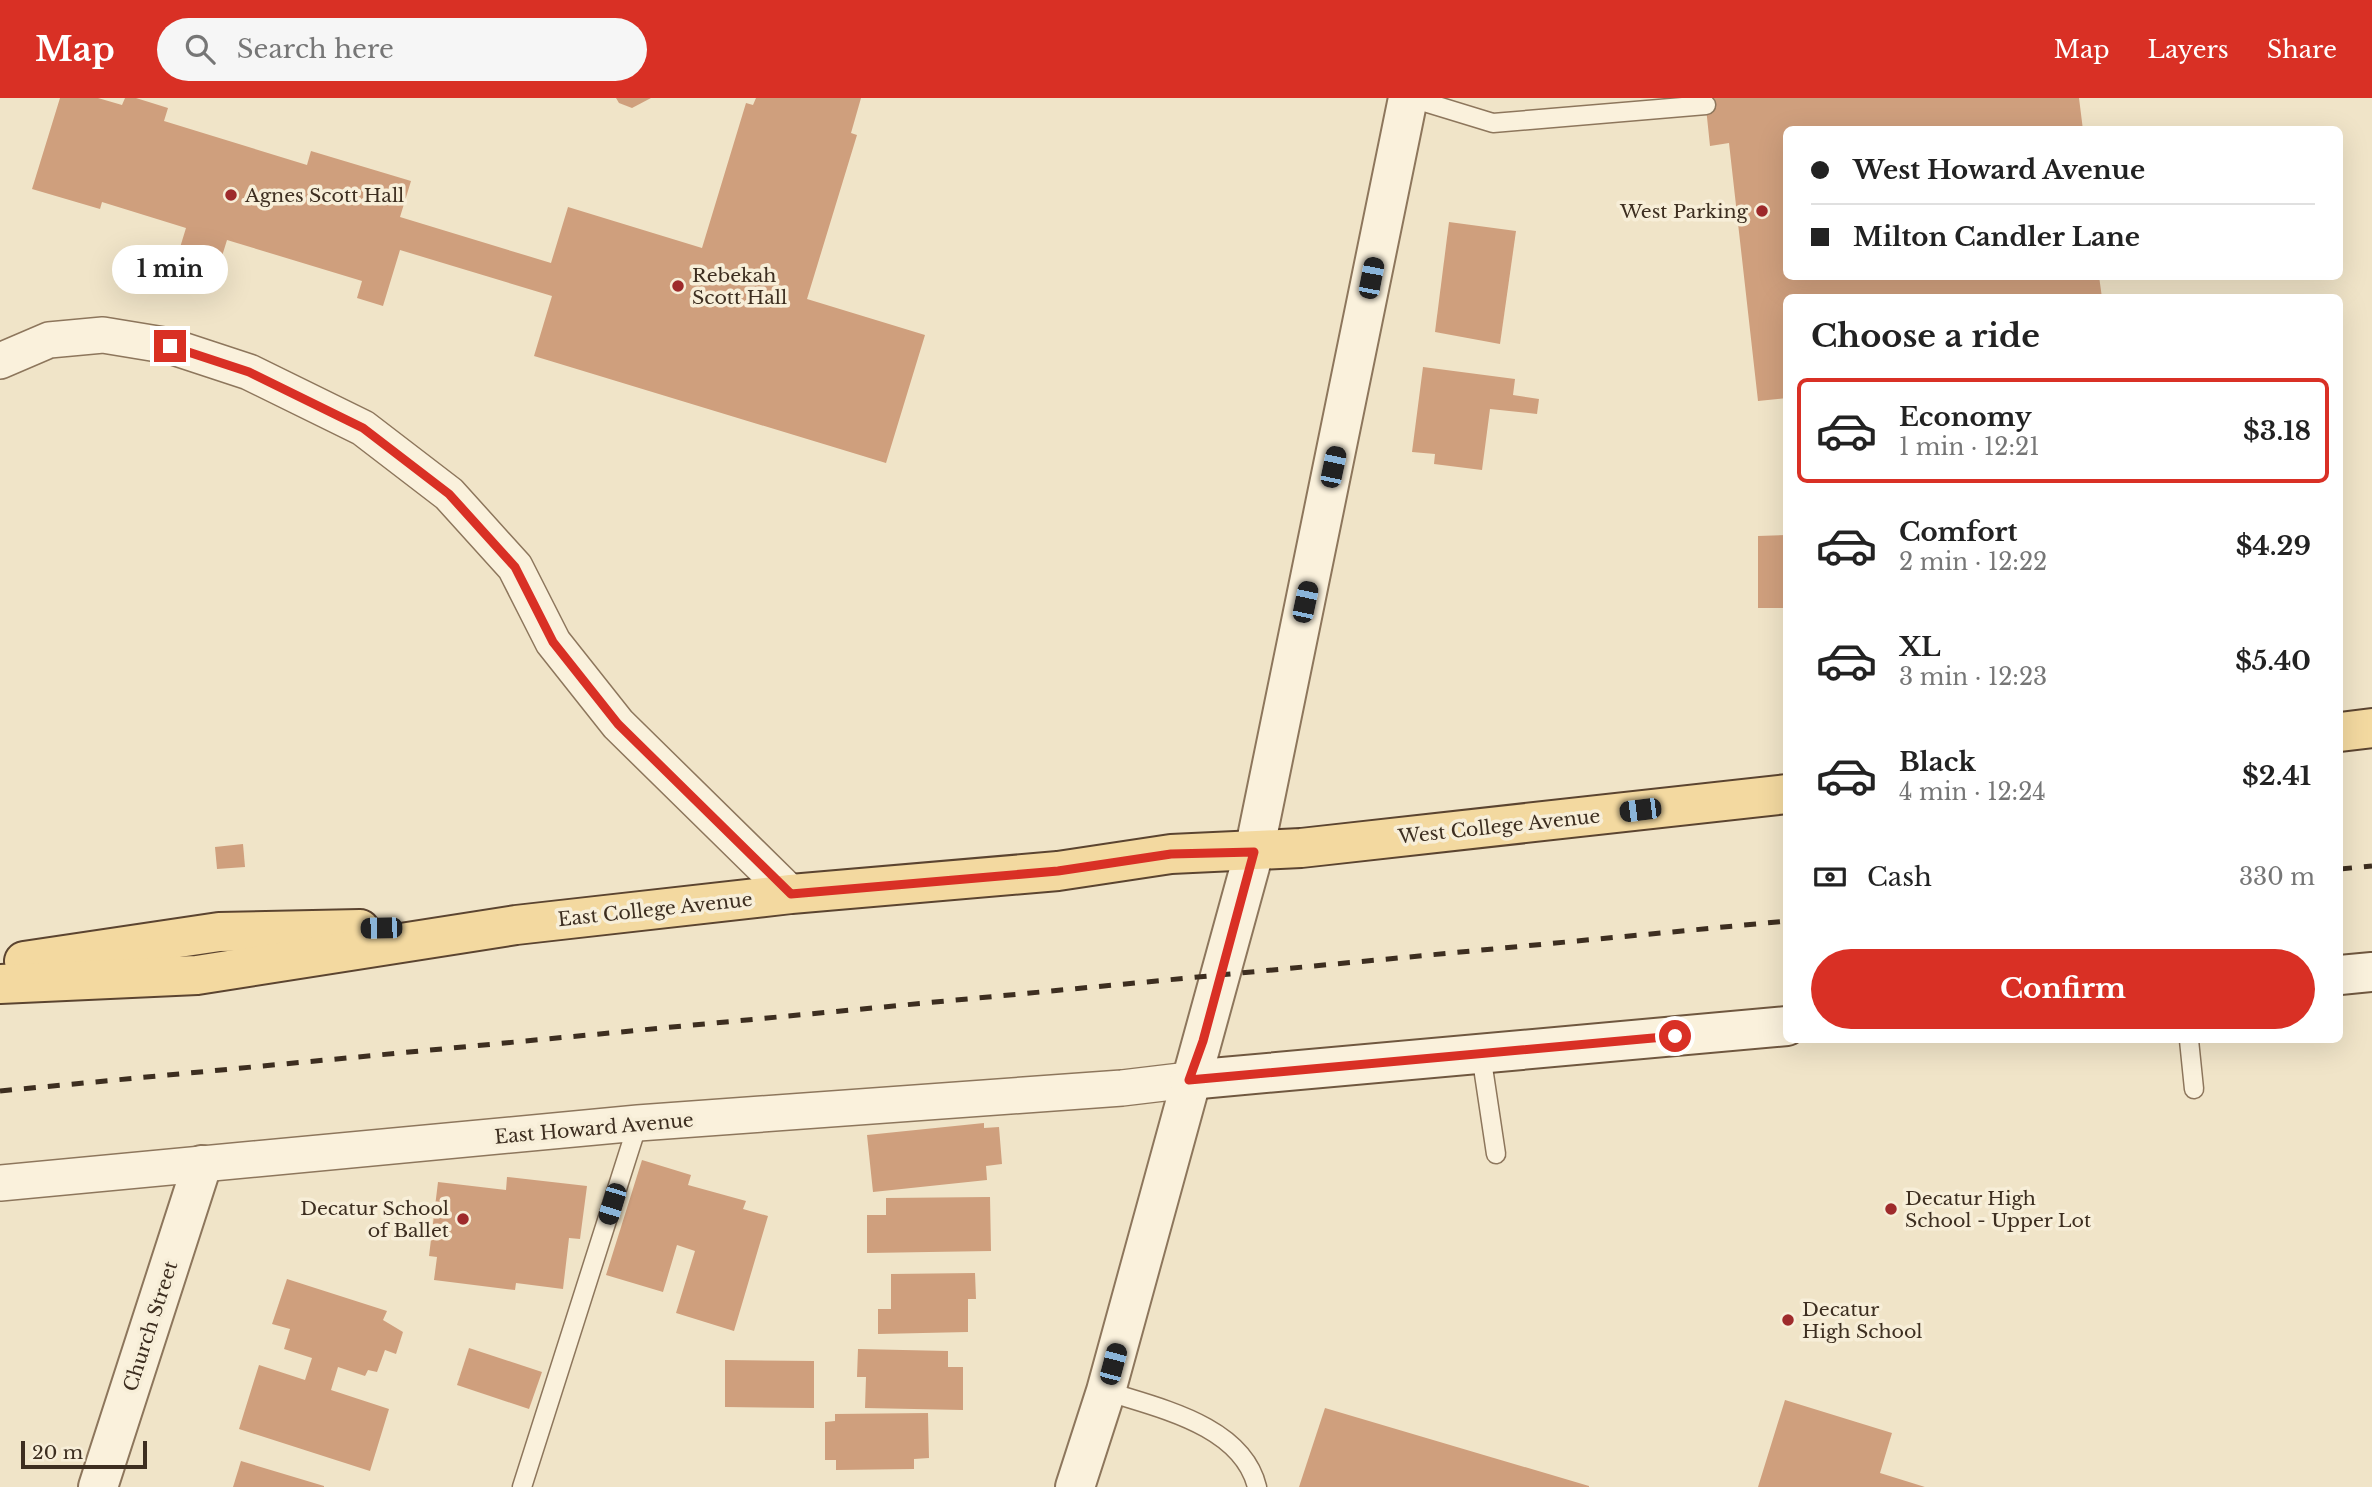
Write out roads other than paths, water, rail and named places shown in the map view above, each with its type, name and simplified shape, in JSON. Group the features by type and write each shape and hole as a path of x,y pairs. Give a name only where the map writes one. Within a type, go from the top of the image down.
{"main road":[{"path":"2343,732 2372,728"},
{"name":"West College Avenue","path":"1254,852 1783,794"},
{"name":"East College Avenue","path":"0,984 197,975 516,925 791,894 1058,871 1171,854 1254,852"},
{"name":"East College Avenue","path":"0,965 219,932 516,925"}],"street":[{"path":"1075,1487 1106,1391 1189,1080 1254,852 1410,98"},
{"path":"0,361 49,340 103,334 170,346 249,372 363,428 449,494 515,567 553,642 618,724 791,894"},
{"path":"2343,975 2372,972"},
{"path":"1189,1080 1783,1026"},
{"name":"East Howard Avenue","path":"0,1183 638,1124 1122,1088 1189,1080"},
{"name":"Church Street","path":"98,1487 202,1165"}],"lane":[{"path":"1410,98 1493,123 1706,105"},
{"path":"2189,1043 2194,1089"},
{"path":"1481,1054 1496,1154"},
{"path":"522,1487 638,1124"},
{"path":"1106,1391 1163,1409 1211,1430 1231,1444 1257,1487"}],"railway":[{"path":"2343,869 2372,866"},
{"path":"0,1091 1783,921"}],"place":[{"name":"Agnes Scott Hall","path":"231,195"},
{"name":"West Parking","path":"1762,211"},
{"name":"Rebekah Scott Hall","path":"678,286"},
{"name":"Decatur High School - Upper Lot","path":"1891,1209"},
{"name":"Decatur School of Ballet","path":"463,1219"},
{"name":"Decatur High School","path":"1788,1320"}]}
